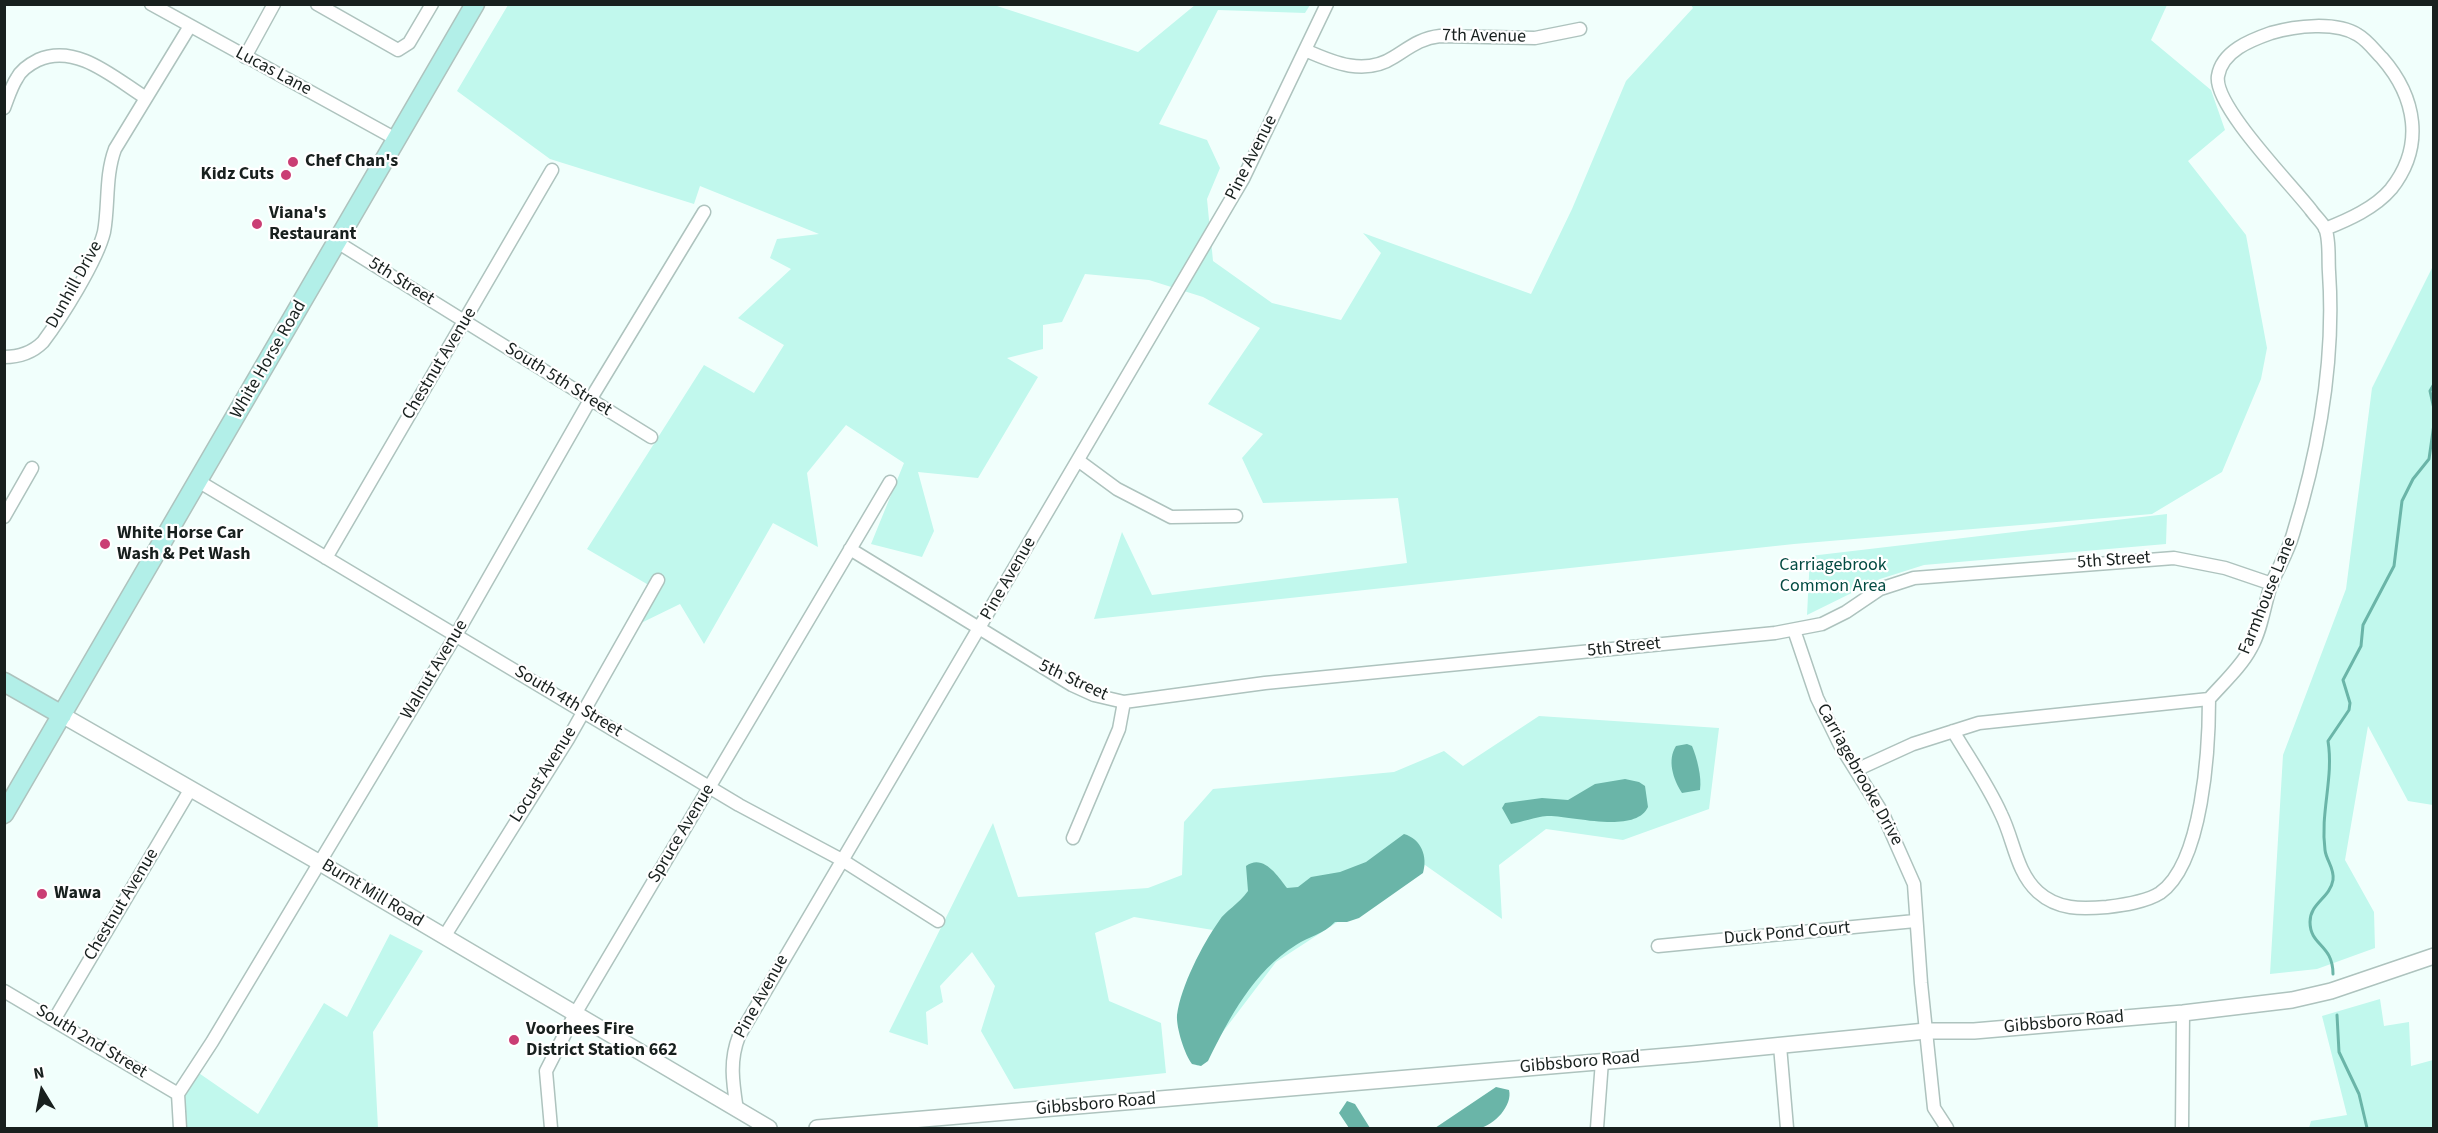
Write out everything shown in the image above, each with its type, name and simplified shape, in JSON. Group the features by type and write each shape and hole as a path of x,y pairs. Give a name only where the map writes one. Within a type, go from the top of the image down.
{"main road":[{"name":"White Horse Road","path":"4,814 475,4"},
{"name":"Burnt Mill Road","path":"4,682 62,715"}],"street":[{"name":"Lucas Lane","path":"151,4 396,139"},
{"path":"245,57 274,4"},
{"path":"316,4 398,50 409,43 432,4"},
{"path":"1305,50 1327,4"},
{"name":"Dunhill Drive","path":"4,357 24,355 43,342 84,274 104,230 112,158 190,26"},
{"path":"2327,27 2358,34 2396,74 2408,100 2413,132 2410,150 2396,181 2390,190 2373,205 2325,229 2241,126 2218,91 2219,72 2229,55 2249,42 2274,33 2327,27"},
{"name":"7th Avenue","path":"1305,50 1339,65 1363,66 1390,60 1424,38 1440,36 1535,38 1580,29"},
{"name":"Pine Avenue","path":"737,1110 732,1072 734,1048 739,1036 1243,179 1305,50"},
{"path":"4,108 21,71 31,63 50,55 61,54 82,59 146,98"},
{"name":"Chestnut Avenue","path":"326,558 552,170"},
{"name":"Walnut Avenue","path":"178,1094 456,635 590,400 704,212"},
{"name":"Farmhouse Lane","path":"2209,699 2252,648 2272,584 2293,535 2304,492 2314,449 2331,341 2325,229"},
{"name":"5th Street","path":"337,242 465,322"},
{"name":"South 5th Street","path":"465,322 651,437"},
{"path":"1079,461 1117,489 1171,517 1236,516"},
{"path":"4,517 32,468"},
{"name":"South 4th Street","path":"198,481 710,787 842,860 938,921"},
{"name":"Spruce Avenue","path":"551,1128 546,1071 575,1014 890,482"},
{"path":"850,549 980,629"},
{"name":"5th Street","path":"980,629 1072,685 1101,697 1124,702 1265,683 1794,630 1822,624 1880,589 1914,578 2174,558 2225,568 2272,584"},
{"name":"Locust Avenue","path":"444,937 584,711 658,580"},
{"name":"Carriagebrooke Drive","path":"1794,630 1817,698 1883,814 1914,884 1915,921 1934,1108 1947,1128"},
{"path":"1856,770 1913,744 1953,731 1979,723 2209,699 2209,736 2195,827 2190,852 2182,869 2159,893 2140,901 2110,907 2070,908 2059,905 2037,891 2023,873 2001,814 1953,731"},
{"path":"1073,837 1119,729 1124,702"},
{"name":"Burnt Mill Road","path":"62,715 320,863 769,1128"},
{"name":"Chestnut Avenue","path":"54,1020 190,790"},
{"name":"Duck Pond Court","path":"1658,946 1915,921"},
{"name":"Gibbsboro Road","path":"817,1128 1780,1046 1926,1031 1974,1031 2183,1013 2292,1000 2341,987 2433,956"},
{"name":"South 2nd Street","path":"4,991 178,1094"},
{"path":"2182,1128 2183,1013"},
{"path":"1780,1046 1787,1128"},
{"path":"1597,1128 1602,1061"},
{"path":"178,1094 180,1128"}],"green space":[{"path":"508,5 994,5 1138,52 1195,5 1310,5 1305,13 1218,10 1159,124 1207,140 1220,168 1207,199 1213,261 1272,303 1341,320 1381,253 1363,233 1531,294 1572,209 1626,81 1693,8 1691,5 2167,5 2151,40 2211,90 2225,130 2188,161 2246,235 2267,348 2261,379 2222,472 2152,514 1794,544 1094,619 1122,532 1152,595 1407,563 1398,498 1263,503 1242,458 1263,434 1208,404 1260,328 1203,297 1149,280 1085,274 1062,322 1043,325 1043,349 1007,358 1038,377 978,478 918,472 934,531 922,557 871,544 904,463 846,425 807,473 818,547 773,523 704,644 680,604 639,624 652,587 587,549 704,365 754,393 784,345 738,318 791,269 770,258 777,239 819,234 700,186 694,204 550,159 457,91"},
{"path":"2433,266 2433,805 2408,801 2368,726 2345,860 2374,912 2375,948 2317,969 2270,974 2283,755 2346,589 2372,388"},
{"name":"Carriagebrook Common Area","path":"2167,514 2166,544 1924,565 1880,579 1807,615 1810,556"},
{"path":"1539,716 1719,728 1709,809 1623,840 1546,829 1499,865 1502,919 1425,865 1276,962 1197,1066 1177,1017 1213,930 1134,917 1095,933 1109,1001 1161,1023 1166,1073 1014,1089 981,1031 995,986 972,952 940,986 943,1002 926,1012 928,1045 889,1032 993,823 1018,897 1148,888 1182,875 1184,822 1213,789 1394,772 1444,751 1463,766"},
{"path":"390,934 423,951 373,1032 378,1128 180,1128 178,1100 193,1069 258,1114 324,1003 347,1017"},
{"path":"2380,999 2384,1026 2409,1022 2411,1066 2433,1060 2433,1128 2309,1128 2311,1121 2347,1115 2322,1016"}],"shaded area":[{"path":"1687,744 1692,746 1697,762 1700,790 1682,793 1674,776 1672,757 1676,746"},
{"path":"1625,779 1645,786 1648,807 1641,815 1630,820 1601,822 1547,816 1511,824 1502,808 1505,803 1542,798 1568,800 1595,784"},
{"path":"1404,834 1415,840 1422,849 1425,860 1423,873 1359,918 1347,922 1335,922 1326,930 1301,942 1281,956 1267,968 1244,997 1208,1061 1201,1066 1192,1064 1184,1048 1178,1027 1179,1004 1193,966 1212,931 1222,917 1248,891 1246,866 1258,862 1264,864 1275,872 1287,888 1298,887 1311,877 1340,872 1366,862"},
{"path":"1496,1087 1509,1090 1509,1096 1501,1114 1491,1123 1479,1128 1457,1130 1435,1128"},
{"path":"1347,1101 1355,1104 1370,1128 1349,1128 1339,1113"}],"waterway":[{"path":"2434,384 2430,391 2434,409"},
{"path":"2333,974 2329,957 2314,936 2310,922 2313,910 2328,891 2333,880 2324,836 2329,768 2328,741 2349,710 2350,703 2343,680 2361,646 2363,625 2394,566 2402,501 2413,479 2429,459 2434,424"},
{"path":"2337,1015 2339,1052 2359,1094 2367,1128"}],"place":[{"name":"Chef Chan's","path":"293,162"},
{"name":"Kidz Cuts","path":"286,175"},
{"name":"Viana's Restaurant","path":"257,224"},
{"name":"White Horse Car Wash & Pet Wash","path":"105,544"},
{"name":"Wawa","path":"42,894"},
{"name":"Voorhees Fire District Station 662","path":"514,1040"}]}
